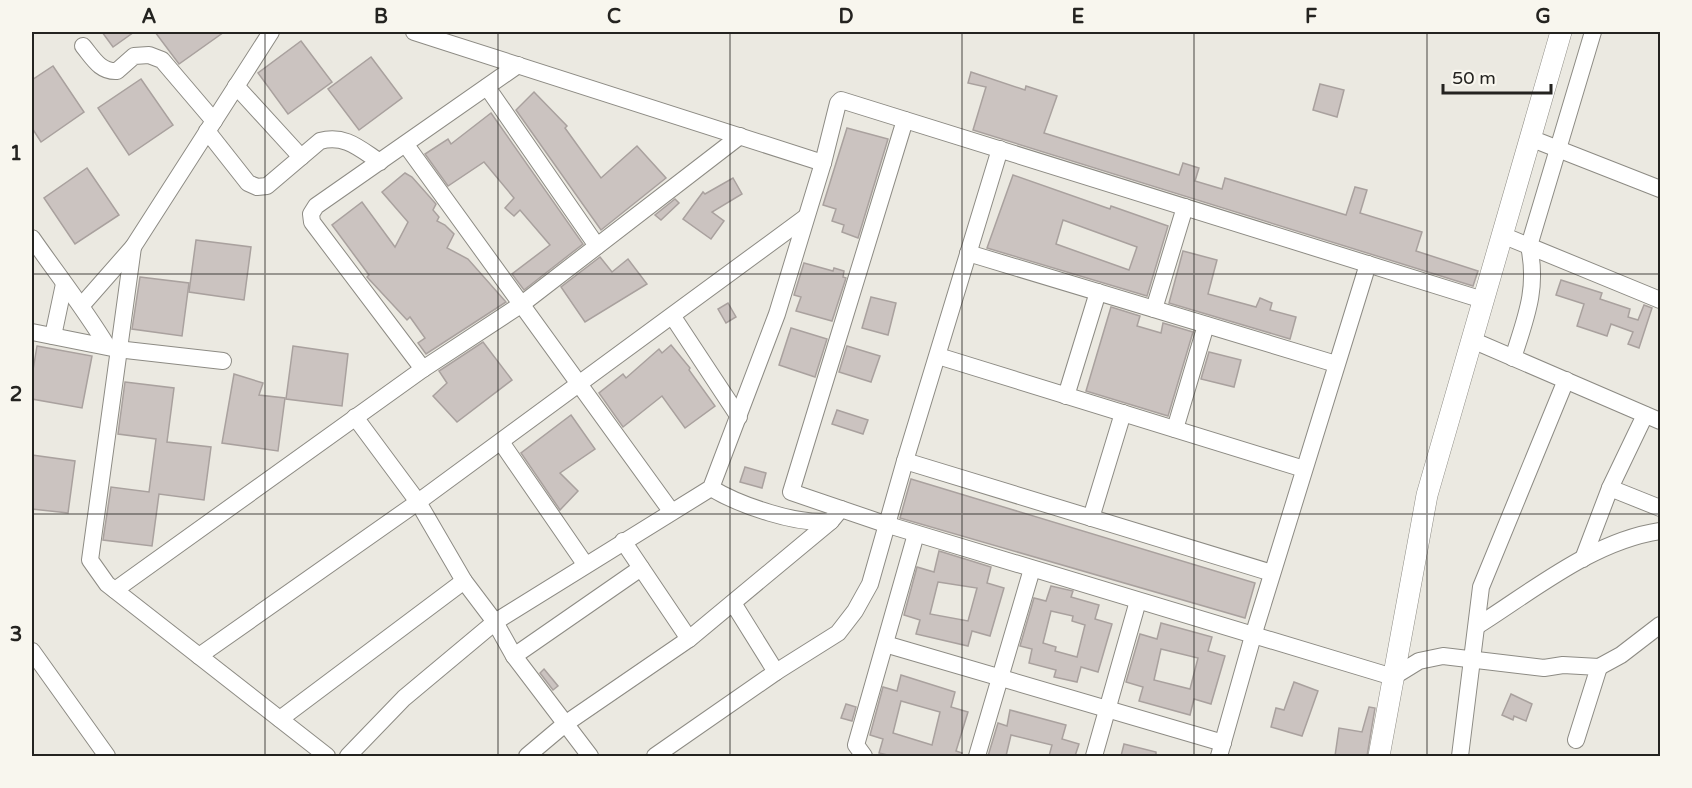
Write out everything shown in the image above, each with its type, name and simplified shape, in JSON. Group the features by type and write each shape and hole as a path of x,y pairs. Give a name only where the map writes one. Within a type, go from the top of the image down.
{"main road":[{"path":"1379,756 1427,495 1561,32"}],"street":[{"path":"82,304 133,247 271,32"},
{"path":"414,32 823,163"},
{"path":"1513,358 1532,295 1534,270 1529,246 1593,32"},
{"path":"83,46 102,69 109,72 117,71 134,56 149,55 162,60 248,183 257,187 267,186 320,141 343,138 380,162"},
{"path":"423,369 312,222 311,214 316,206 518,65"},
{"path":"236,86 301,157"},
{"path":"487,87 597,246"},
{"path":"348,756 404,698 495,622 585,564 711,488 777,314 823,163 838,103 841,100 1483,300"},
{"path":"905,120 790,492 836,515 885,524 1394,677 1419,661 1431,657 1474,659 1544,668 1563,665 1599,667 1621,655 1660,625"},
{"path":"115,590 423,369 522,304 740,136"},
{"path":"1530,138 1660,189"},
{"path":"406,145 671,511"},
{"path":"655,756 776,672 838,633 855,611 870,584 885,524 1000,149"},
{"path":"1154,309 1185,207"},
{"path":"199,656 501,442 806,217"},
{"path":"1502,235 1660,300"},
{"path":"32,238 112,347"},
{"path":"133,247 112,347 90,560 115,590 327,756"},
{"path":"968,253 1336,364"},
{"path":"885,644 1108,709 1221,750 1252,636 1368,264"},
{"path":"53,336 64,284"},
{"path":"1066,396 1098,292"},
{"path":"673,317 739,417"},
{"path":"1174,429 1206,325"},
{"path":"32,332 112,347 223,362"},
{"path":"1472,340 1653,418 1610,488 1583,559"},
{"path":"938,356 1304,469"},
{"path":"1460,756 1465,703 1474,659 1481,587 1566,381"},
{"path":"1091,518 1123,413"},
{"path":"355,417 418,502 464,580 495,622 514,656 590,756"},
{"path":"501,442 585,564"},
{"path":"905,461 1272,573"},
{"path":"711,488 722,495 797,520 836,515"},
{"path":"1610,488 1660,508"},
{"path":"527,756 565,724 689,639 836,515"},
{"path":"1478,626 1583,559 1635,534 1660,531"},
{"path":"864,756 856,745 916,534"},
{"path":"623,541 689,639"},
{"path":"514,656 641,568"},
{"path":"977,756 1032,569"},
{"path":"280,719 464,580"},
{"path":"1094,756 1138,601"},
{"path":"733,603 776,672"},
{"path":"32,651 107,756"},
{"path":"1576,740 1599,667"}],"building":[{"path":"102,32 134,32 113,47"},
{"path":"155,32 224,32 179,64"},
{"path":"301,41 332,82 288,114 258,73"},
{"path":"371,57 402,98 359,130 328,89"},
{"path":"53,66 84,112 41,142 32,128 32,80"},
{"path":"971,72 1025,90 1026,86 1057,96 1044,133 1179,175 1183,163 1199,168 1195,181 1222,189 1225,178 1346,215 1355,187 1367,190 1360,213 1422,232 1416,251 1478,271 1473,286 973,130 986,87 968,83"},
{"path":"141,79 173,125 129,155 98,108"},
{"path":"1320,84 1344,90 1337,117 1313,110"},
{"path":"534,92 567,126 565,128 601,178 637,146 666,178 601,230 516,110"},
{"path":"491,113 583,244 524,290 512,274 550,245 520,210 514,216 505,208 514,198 484,162 448,186 425,154 448,139 451,144"},
{"path":"847,128 888,139 858,238 842,232 844,225 832,221 836,209 823,205"},
{"path":"87,168 119,215 75,244 44,198"},
{"path":"405,173 412,177 436,204 433,210 439,217 437,221 454,234 447,248 468,259 506,302 426,354 418,343 425,338 410,317 407,320 367,277 369,275 332,225 362,202 395,247 408,222 382,192"},
{"path":"1013,175 1110,209 1111,206 1168,226 1147,296 987,248","holes":["1063,220 1137,247 1129,270 1056,244"]},
{"path":"733,178 742,194 712,212 724,221 711,239 683,219 703,192 705,194"},
{"path":"675,199 679,203 661,220 655,215"},
{"path":"196,240 251,247 244,300 189,292"},
{"path":"1183,251 1217,260 1208,294 1256,307 1260,298 1272,303 1270,310 1296,317 1290,339 1169,303"},
{"path":"600,257 612,272 628,259 647,284 585,322 561,287"},
{"path":"804,263 833,271 834,268 844,271 843,277 846,278 832,321 796,311 801,297 794,295"},
{"path":"140,277 189,283 182,336 132,329"},
{"path":"1561,280 1602,293 1600,299 1630,309 1628,317 1638,320 1644,305 1652,308 1639,348 1628,344 1633,332 1611,324 1607,336 1577,326 1584,304 1556,295"},
{"path":"871,297 896,303 888,335 862,328"},
{"path":"728,303 736,317 726,323 718,309"},
{"path":"1111,307 1140,316 1137,326 1161,333 1163,323 1193,332 1168,416 1086,391"},
{"path":"791,328 827,339 815,377 779,365"},
{"path":"483,342 512,380 457,422 433,396 447,383 439,371"},
{"path":"671,345 690,368 689,370 715,406 685,428 662,396 623,427 599,393 623,374 626,378 659,349 662,353"},
{"path":"37,346 92,356 82,408 32,399 32,376"},
{"path":"293,346 348,354 342,406 286,399"},
{"path":"847,346 880,356 871,382 839,372"},
{"path":"1209,352 1241,360 1234,387 1201,379"},
{"path":"234,374 263,383 259,395 285,398 278,451 222,443"},
{"path":"125,382 174,388 167,442 211,447 204,500 159,494 152,546 103,540 111,487 149,492 156,439 118,434"},
{"path":"837,410 868,420 863,434 832,424"},
{"path":"571,415 595,449 560,473 578,491 560,510 521,453"},
{"path":"32,455 75,461 68,513 32,509"},
{"path":"745,467 766,473 762,488 740,482"},
{"path":"911,479 1255,583 1245,618 900,518"},
{"path":"939,551 991,567 987,583 1004,588 990,636 972,631 968,646 916,634 920,620 904,615 917,567 934,572","holes":["938,582 977,588 968,621 930,614"]},
{"path":"1051,586 1073,591 1071,597 1099,605 1095,619 1112,624 1098,672 1081,667 1077,682 1054,677 1056,670 1029,663 1032,649 1020,646 1034,598 1046,601","holes":["1051,611 1073,616 1072,621 1085,625 1077,657 1055,651 1056,647 1043,643"]},
{"path":"1161,623 1212,637 1208,651 1225,656 1211,704 1194,699 1190,715 1139,701 1143,687 1126,682 1140,634 1157,639","holes":["1161,649 1198,658 1190,689 1154,680"]},
{"path":"544,669 558,686 553,690 540,673"},
{"path":"901,675 955,692 951,707 968,712 956,751 962,753 961,756 892,756 879,753 883,739 870,735 883,687 897,691","holes":["901,701 940,712 932,745 893,733"]},
{"path":"1294,682 1318,691 1302,736 1271,727 1276,708 1284,710"},
{"path":"1511,694 1532,704 1526,721 1514,716 1513,720 1502,715"},
{"path":"846,704 856,707 852,721 841,718"},
{"path":"1369,707 1375,708 1367,756 1335,756 1339,728 1362,732"},
{"path":"1010,710 1066,725 1062,739 1079,744 1075,756 1049,756 1052,745 1011,735 1006,756 988,756 998,723 1007,726"},
{"path":"1124,744 1156,752 1156,756 1121,756"}]}
